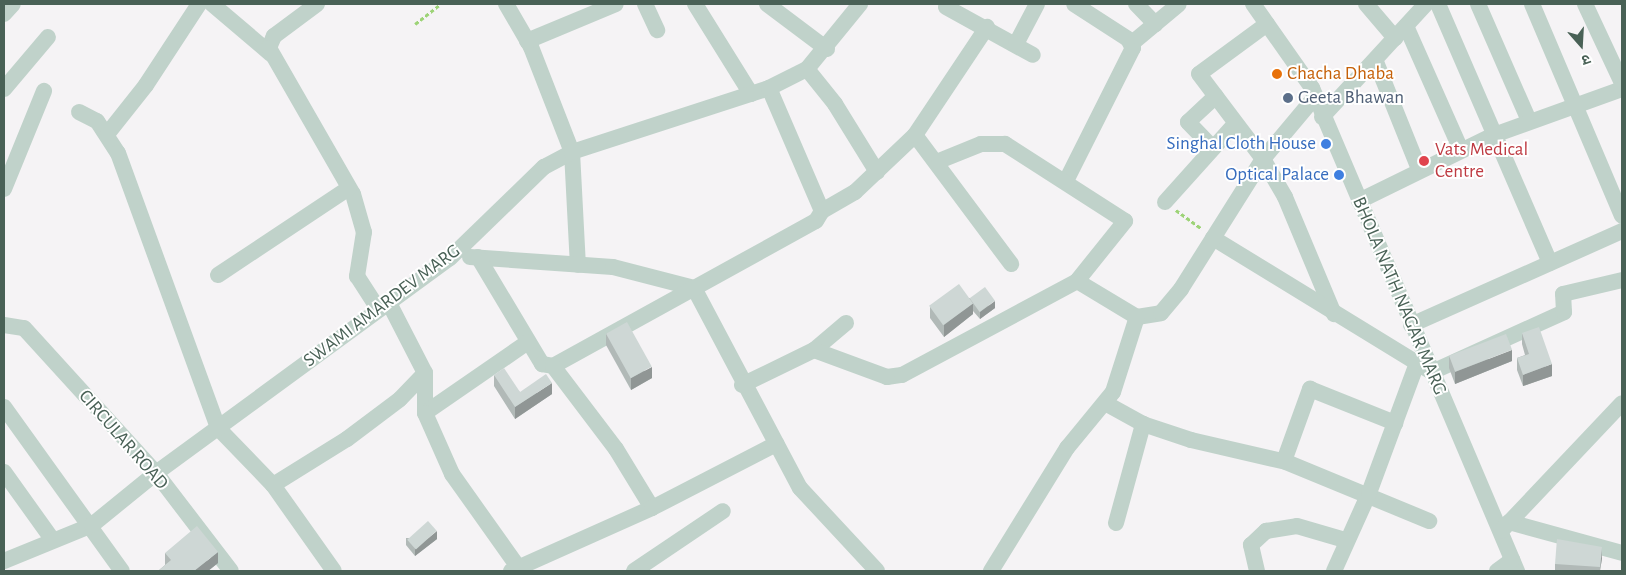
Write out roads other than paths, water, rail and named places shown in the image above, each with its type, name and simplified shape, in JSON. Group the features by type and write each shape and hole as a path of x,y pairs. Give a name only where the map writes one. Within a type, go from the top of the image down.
{"street":[{"path":"4,14 13,4"},
{"path":"108,133 146,85 199,4"},
{"path":"212,4 271,54 349,188 364,232 357,276 384,307 425,373 425,413 452,474 515,569 652,508 776,444"},
{"path":"271,54 269,42 317,4"},
{"path":"506,4 528,41 572,152 578,265"},
{"path":"528,41 589,9 616,4"},
{"path":"645,4 656,30"},
{"path":"695,4 751,94"},
{"path":"767,4 827,48"},
{"name":"SWAMI AMARDEV MARG","path":"6,556 92,525 156,473 450,258 528,180 572,152 769,88 807,69 827,48 860,4"},
{"path":"1074,4 1131,44"},
{"path":"1136,4 1155,24"},
{"path":"1131,44 1179,4"},
{"name":"BHOLA NATH NAGAR MARG","path":"1253,4 1315,97 1432,372 1505,527 1515,566"},
{"path":"1366,4 1400,32 1461,150"},
{"path":"1438,4 1550,263"},
{"path":"1478,4 1529,121"},
{"path":"1532,4 1572,105 1622,216"},
{"path":"1586,4 1622,83"},
{"path":"1016,44 1034,5"},
{"path":"1322,117 1376,62 1421,6"},
{"path":"946,7 987,27 1033,56"},
{"path":"1267,24 1199,74 1263,159 1285,197 1334,314"},
{"path":"478,257 542,364 553,366 816,221 822,212 855,192 915,135 987,27"},
{"path":"4,89 48,37"},
{"path":"1066,181 1131,54 1131,44"},
{"path":"1376,62 1419,169"},
{"path":"807,69 835,104 877,172"},
{"path":"769,88 822,212"},
{"path":"1359,201 1419,169 1494,135 1572,105 1622,89"},
{"path":"4,189 44,91"},
{"path":"1213,148 1188,122 1216,96"},
{"path":"1077,281 1137,317 1161,313 1213,238 1263,159 1315,97"},
{"path":"79,112 108,133 218,428 274,484 334,571"},
{"path":"1165,202 1235,124"},
{"path":"915,135 939,161 965,207 1011,264"},
{"path":"814,350 886,377 902,375 1077,281 1125,221 1066,181 1005,144 993,142 939,161"},
{"path":"218,275 349,188"},
{"path":"1411,324 1622,232"},
{"path":"1213,238 1334,314 1432,372 1564,312 1563,294 1622,280"},
{"path":"450,258 478,257 613,268 694,288"},
{"path":"694,288 742,386 800,488 877,571"},
{"path":"991,571 1067,448 1113,392 1137,317"},
{"path":"742,386 814,350 846,323"},
{"name":"CIRCULAR ROAD","path":"4,325 24,328 156,473 231,571"},
{"path":"425,413 528,342"},
{"path":"1334,571 1345,540 1369,493 1417,363"},
{"path":"553,366 616,449 652,508"},
{"path":"274,484 347,438 400,399 425,373"},
{"path":"1284,461 1310,389 1395,424"},
{"path":"1105,403 1143,424 1284,461 1369,493 1428,521"},
{"path":"4,406 92,525 110,556 122,571"},
{"path":"1505,527 1621,407"},
{"path":"1116,523 1143,424"},
{"path":"4,472 52,539"},
{"path":"634,571 723,510"},
{"path":"1257,571 1251,545 1266,531 1297,526 1345,540"},
{"path":"1505,527 1622,553"},
{"path":"103,571 110,556"},
{"path":"1496,571 1515,566"}],"place":[{"name":"Chacha Dhaba","path":"1277,74"},
{"name":"Geeta Bhawan","path":"1288,98"},
{"name":"Singhal Cloth House","path":"1326,144"},
{"name":"Vats Medical Centre","path":"1424,161"},
{"name":"Optical Palace","path":"1339,175"}]}
